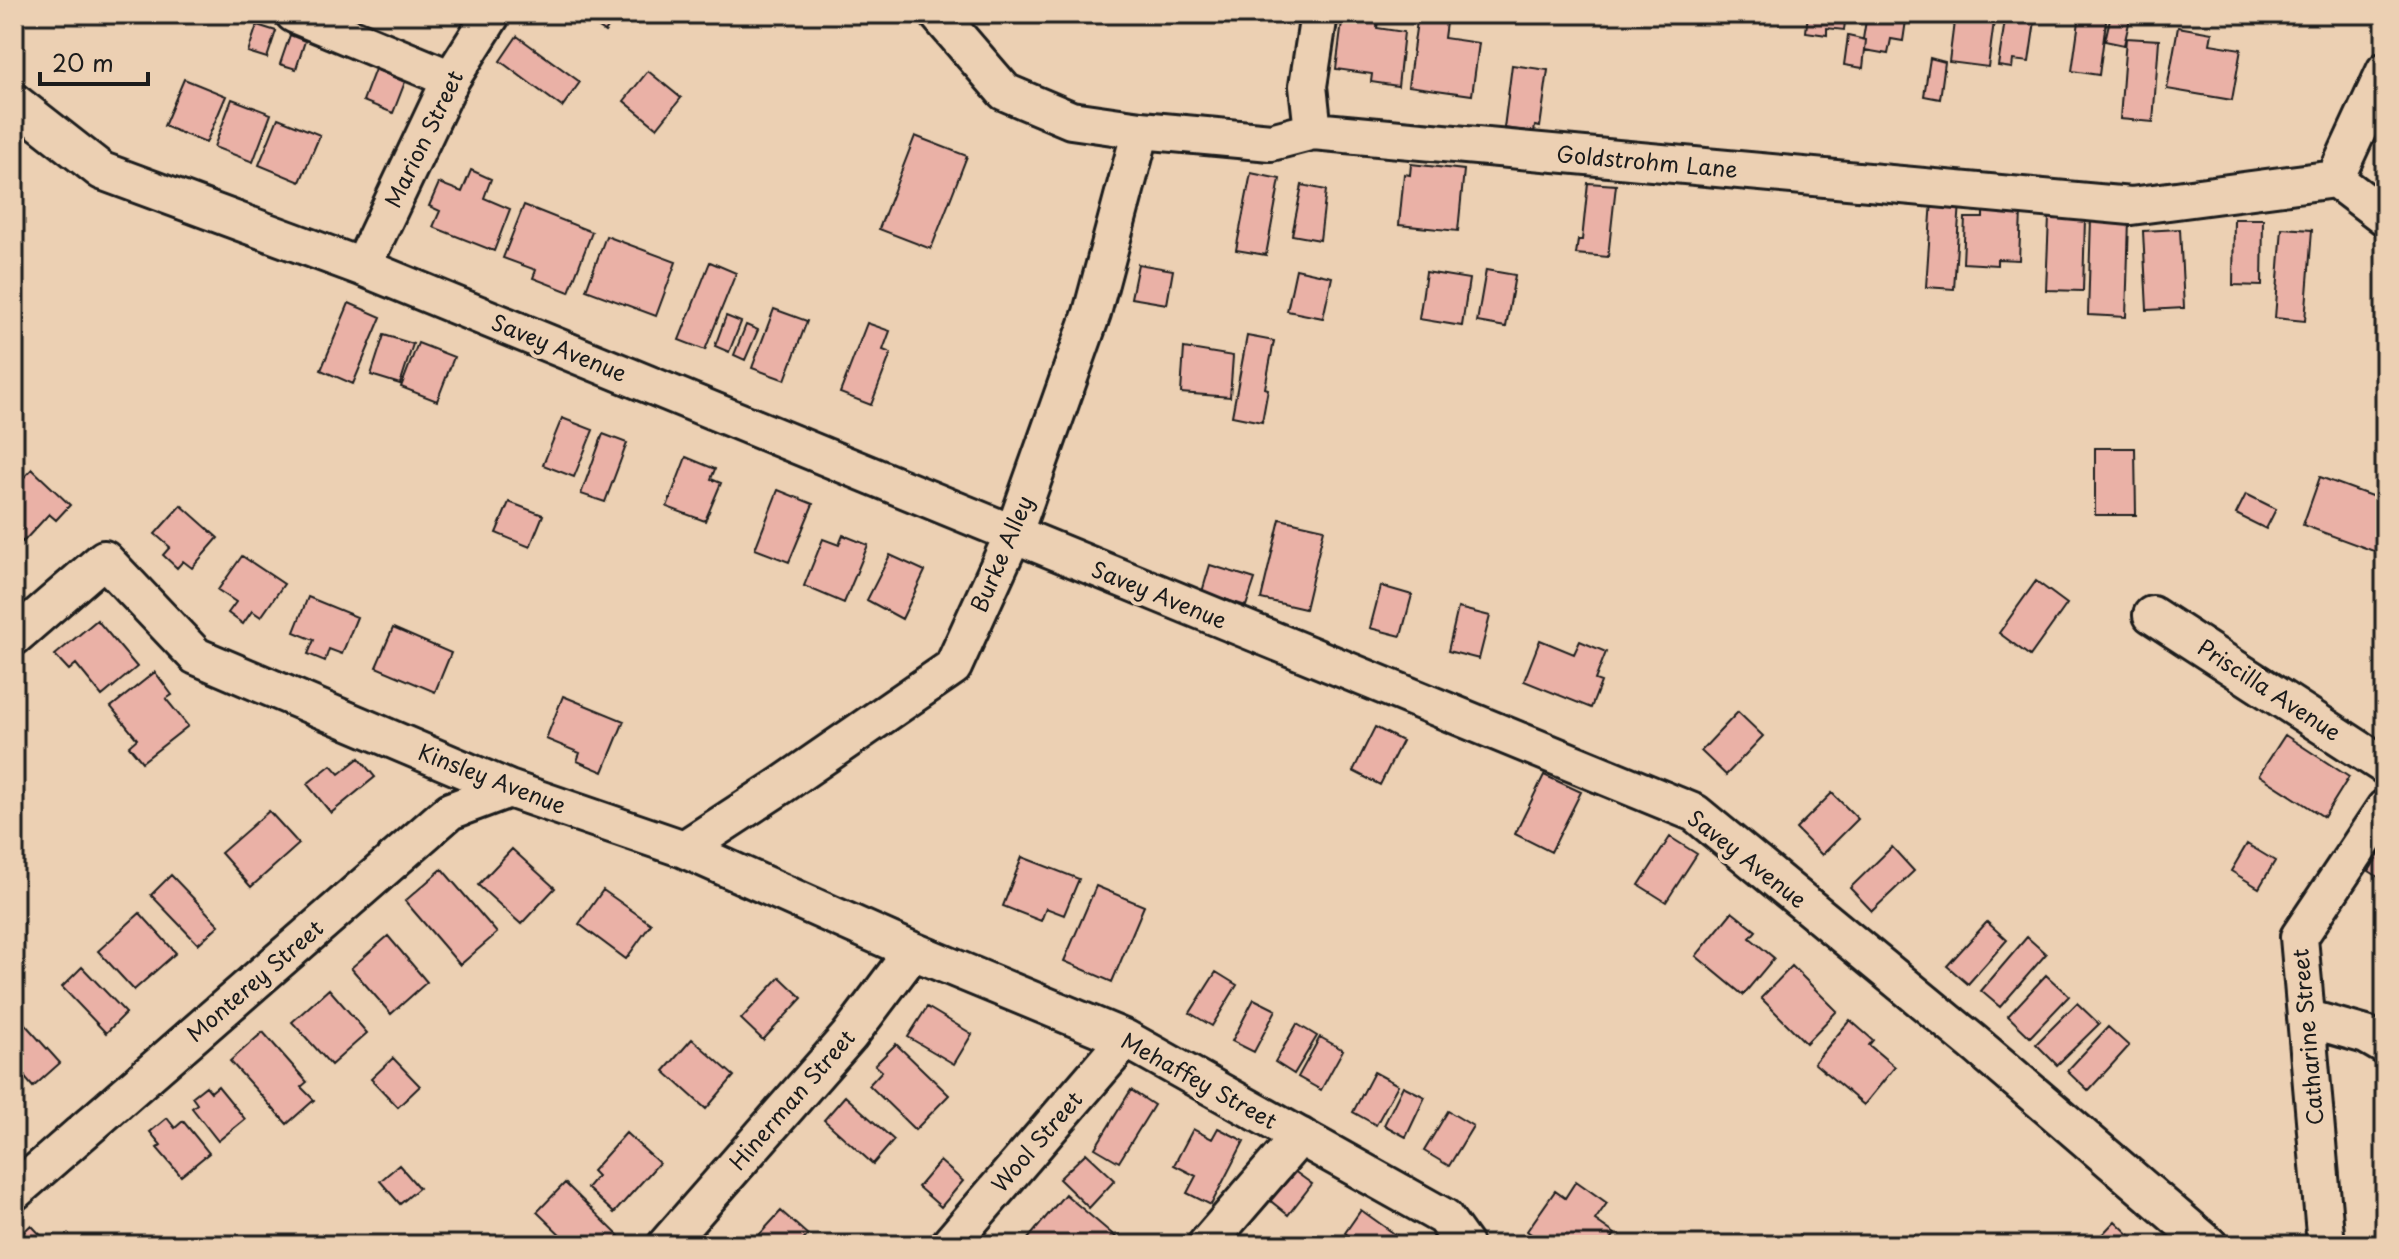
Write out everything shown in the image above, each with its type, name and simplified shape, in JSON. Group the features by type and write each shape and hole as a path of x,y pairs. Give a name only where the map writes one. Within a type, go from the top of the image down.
{"street":[{"path":"294,14 451,79"},
{"name":"Marion Street","path":"362,267 451,79 492,14"},
{"name":"Goldstrohm Lane","path":"938,14 1005,92 1071,120 1141,130 1271,142 1313,131 2131,206 2335,179"},
{"path":"1313,131 1308,86 1319,14"},
{"path":"2385,71 2335,179 2385,217"},
{"name":"Savey Avenue","path":"14,102 102,171 362,267 1695,813 1974,1043 2209,1245"},
{"name":"Burke Alley","path":"684,849 953,667 1013,535 1092,313 1141,130"},
{"name":"Kinsley Avenue","path":"14,637 104,559 196,656 509,789 684,849 913,951"},
{"name":"Priscilla Avenue","path":"2152,615 2385,766"},
{"name":"Monterey Street","path":"14,1192 450,811 509,789"},
{"name":"Catharine Street","path":"2326,1245 2299,937 2385,808"},
{"name":"Mehaffey Street","path":"913,951 1126,1039 1444,1217 1464,1245"},
{"name":"Hinerman Street","path":"666,1245 849,1036 913,951"},
{"path":"2306,1018 2366,1035 2385,1046"},
{"name":"Wool Street","path":"949,1245 1126,1039"},
{"path":"1206,1245 1300,1136"}],"building":[{"path":"579,14 618,14 605,32"},
{"path":"1343,14 1379,14 1377,28 1404,32 1398,86 1371,82 1372,74 1336,69"},
{"path":"1418,14 1447,15 1444,38 1479,43 1472,95 1408,86"},
{"path":"1808,14 1846,14 1844,30 1827,28 1827,35 1806,32"},
{"path":"1867,14 1907,14 1903,41 1891,39 1888,54 1865,50 1866,40 1863,39"},
{"path":"1955,14 1995,14 1988,67 1949,62"},
{"path":"2006,14 2036,14 2029,62 2013,60 2012,68 1998,66"},
{"path":"2080,14 2107,14 2099,75 2072,71"},
{"path":"2111,14 2131,14 2124,45 2105,41"},
{"path":"257,25 276,31 267,58 248,52"},
{"path":"2178,27 2212,33 2210,44 2241,49 2232,100 2167,89"},
{"path":"290,35 305,41 296,69 280,64"},
{"path":"517,36 580,82 562,107 500,61"},
{"path":"1848,36 1866,40 1863,68 1844,65"},
{"path":"2126,38 2159,40 2153,122 2120,119"},
{"path":"1930,58 1945,62 1940,99 1924,96"},
{"path":"1512,65 1548,70 1540,127 1535,126 1534,132 1504,128"},
{"path":"375,69 405,82 393,113 363,101"},
{"path":"648,71 681,98 657,128 624,101"},
{"path":"184,79 226,96 206,143 164,126"},
{"path":"232,99 271,114 253,162 214,147"},
{"path":"278,118 320,135 300,182 259,165"},
{"path":"915,136 967,156 931,249 879,229"},
{"path":"1411,164 1464,170 1458,231 1399,225 1404,174 1410,175"},
{"path":"471,170 491,179 484,198 510,209 494,251 433,227 440,211 429,206 439,183 462,192"},
{"path":"1251,173 1280,179 1266,255 1236,250"},
{"path":"1588,183 1616,185 1608,257 1576,254 1578,240 1582,240"},
{"path":"1302,185 1326,190 1320,240 1292,235"},
{"path":"1932,200 1960,202 1954,289 1926,287"},
{"path":"524,205 592,232 569,292 533,278 536,270 503,258"},
{"path":"1983,210 2021,212 2019,260 1997,259 1997,265 1963,263 1965,218 1983,218"},
{"path":"2049,217 2085,218 2083,291 2046,290"},
{"path":"2091,218 2129,220 2126,317 2088,315"},
{"path":"2234,219 2263,219 2262,286 2233,285"},
{"path":"2282,228 2312,230 2305,321 2275,318"},
{"path":"2180,229 2184,308 2147,310 2143,231"},
{"path":"606,236 676,262 656,316 586,290"},
{"path":"710,262 736,273 705,350 679,340"},
{"path":"1138,264 1173,270 1167,304 1131,298"},
{"path":"1296,269 1332,277 1323,318 1287,311"},
{"path":"1486,270 1515,275 1506,327 1477,322"},
{"path":"1426,272 1469,279 1462,326 1419,319"},
{"path":"349,303 381,317 353,384 321,370"},
{"path":"774,309 807,321 785,380 752,368"},
{"path":"726,316 741,322 729,352 715,346"},
{"path":"867,323 890,331 883,350 891,353 871,405 840,393"},
{"path":"746,325 758,330 745,360 734,355"},
{"path":"384,335 413,344 400,384 371,375"},
{"path":"1247,336 1274,341 1262,422 1232,416"},
{"path":"418,343 454,357 437,401 401,387"},
{"path":"1184,348 1233,356 1230,397 1181,393"},
{"path":"562,418 593,430 574,477 543,465"},
{"path":"603,434 627,443 605,502 581,494"},
{"path":"2095,448 2135,448 2136,515 2095,515"},
{"path":"686,457 715,469 711,479 721,483 705,521 667,507"},
{"path":"32,469 70,505 56,520 49,514 23,542 14,534 14,488"},
{"path":"2320,477 2385,501 2385,537 2379,553 2303,525"},
{"path":"778,490 813,504 789,562 755,549"},
{"path":"2246,494 2276,509 2266,529 2236,514"},
{"path":"509,502 543,515 530,547 496,533"},
{"path":"181,505 218,538 192,568 183,561 177,568 163,555 170,547 155,534"},
{"path":"1280,519 1324,529 1305,609 1261,599"},
{"path":"843,535 868,545 844,603 804,586 823,539 839,545"},
{"path":"890,555 925,571 902,619 867,600"},
{"path":"242,556 284,584 261,617 252,611 243,624 228,613 236,602 218,590"},
{"path":"1210,565 1255,579 1246,606 1202,592"},
{"path":"2036,581 2067,604 2030,656 1999,633"},
{"path":"1381,586 1412,595 1401,636 1370,628"},
{"path":"308,597 357,617 342,654 329,649 325,661 308,654 314,640 294,632"},
{"path":"1458,608 1490,616 1479,659 1448,651"},
{"path":"97,620 137,667 102,696 76,664 69,670 55,655"},
{"path":"393,628 451,653 435,692 376,667"},
{"path":"1540,640 1574,654 1580,641 1606,652 1595,680 1601,682 1591,708 1524,681"},
{"path":"155,672 172,695 166,699 188,726 142,762 129,746 137,739 111,707"},
{"path":"563,696 624,721 603,772 577,761 580,753 546,739"},
{"path":"1738,712 1763,736 1726,775 1701,751"},
{"path":"1375,727 1402,741 1380,785 1353,771"},
{"path":"2285,735 2349,777 2324,817 2259,775"},
{"path":"359,758 375,777 331,813 307,784 331,765 339,774"},
{"path":"1544,775 1581,792 1551,852 1515,834"},
{"path":"1832,793 1858,819 1822,855 1796,829"},
{"path":"269,811 299,844 251,887 221,853"},
{"path":"1670,837 1697,854 1666,902 1639,885"},
{"path":"2247,844 2275,861 2259,888 2231,871"},
{"path":"2385,845 2385,881 2369,871"},
{"path":"1892,847 1914,871 1872,911 1850,888"},
{"path":"512,849 555,888 521,924 478,885"},
{"path":"1022,857 1079,879 1064,915 1046,908 1041,921 1003,906"},
{"path":"442,869 497,933 460,965 405,901"},
{"path":"171,875 219,925 198,944 151,895"},
{"path":"1096,886 1144,906 1112,982 1064,961"},
{"path":"603,890 651,924 626,959 579,924"},
{"path":"1732,912 1756,931 1750,938 1774,958 1743,995 1696,956"},
{"path":"140,913 176,953 134,990 98,951"},
{"path":"1987,922 2007,940 1968,984 1947,966"},
{"path":"388,936 427,982 391,1014 351,968"},
{"path":"2027,937 2046,954 2000,1007 1981,991"},
{"path":"1792,966 1837,1011 1806,1043 1761,998"},
{"path":"82,967 126,1013 106,1033 62,987"},
{"path":"1216,972 1237,985 1212,1026 1190,1013"},
{"path":"2046,975 2069,996 2030,1037 2008,1016"},
{"path":"780,977 802,998 763,1040 741,1019"},
{"path":"329,989 367,1033 331,1065 292,1022"},
{"path":"1254,999 1276,1010 1254,1052 1232,1041"},
{"path":"2077,1003 2099,1024 2057,1065 2036,1044"},
{"path":"927,1007 972,1034 954,1064 908,1037"},
{"path":"14,1012 60,1063 33,1087 14,1065"},
{"path":"1850,1020 1873,1040 1869,1045 1895,1067 1864,1105 1814,1063"},
{"path":"1297,1024 1317,1036 1294,1074 1275,1062"},
{"path":"2108,1027 2129,1046 2088,1091 2067,1071"},
{"path":"263,1032 307,1082 301,1087 314,1100 287,1124 230,1061"},
{"path":"1320,1037 1343,1050 1321,1090 1298,1077"},
{"path":"692,1039 734,1076 706,1109 664,1071"},
{"path":"896,1044 949,1095 915,1130 869,1085 882,1071 875,1065"},
{"path":"393,1058 420,1086 398,1107 371,1079"},
{"path":"1374,1072 1398,1085 1376,1125 1353,1112"},
{"path":"206,1086 211,1092 218,1086 245,1119 218,1141 192,1108 197,1104 192,1097"},
{"path":"1403,1086 1425,1097 1406,1137 1384,1125"},
{"path":"1131,1090 1154,1105 1119,1162 1095,1148"},
{"path":"845,1096 894,1140 873,1164 824,1120"},
{"path":"1448,1111 1473,1126 1449,1166 1424,1151"},
{"path":"167,1118 175,1128 183,1121 209,1153 181,1176 157,1148 161,1145 150,1132"},
{"path":"1218,1128 1244,1141 1211,1205 1187,1193 1196,1176 1174,1165 1193,1129 1212,1139"},
{"path":"626,1133 659,1163 614,1213 587,1188 597,1176 592,1171"},
{"path":"1086,1153 1115,1180 1089,1208 1059,1179"},
{"path":"940,1161 963,1181 941,1207 918,1187"},
{"path":"399,1165 419,1188 400,1204 380,1181"},
{"path":"1290,1168 1312,1184 1288,1215 1267,1198"},
{"path":"1576,1181 1607,1203 1595,1220 1615,1234 1607,1245 1546,1245 1527,1231 1555,1191 1565,1198"},
{"path":"565,1183 619,1236 611,1245 571,1245 537,1212"},
{"path":"1065,1194 1117,1238 1111,1245 1023,1245"},
{"path":"1361,1210 1410,1245 1363,1245 1345,1233"},
{"path":"781,1211 808,1235 799,1245 750,1245"},
{"path":"2115,1221 2140,1245 2092,1245"},
{"path":"31,1225 50,1245 14,1245 14,1241"}]}
